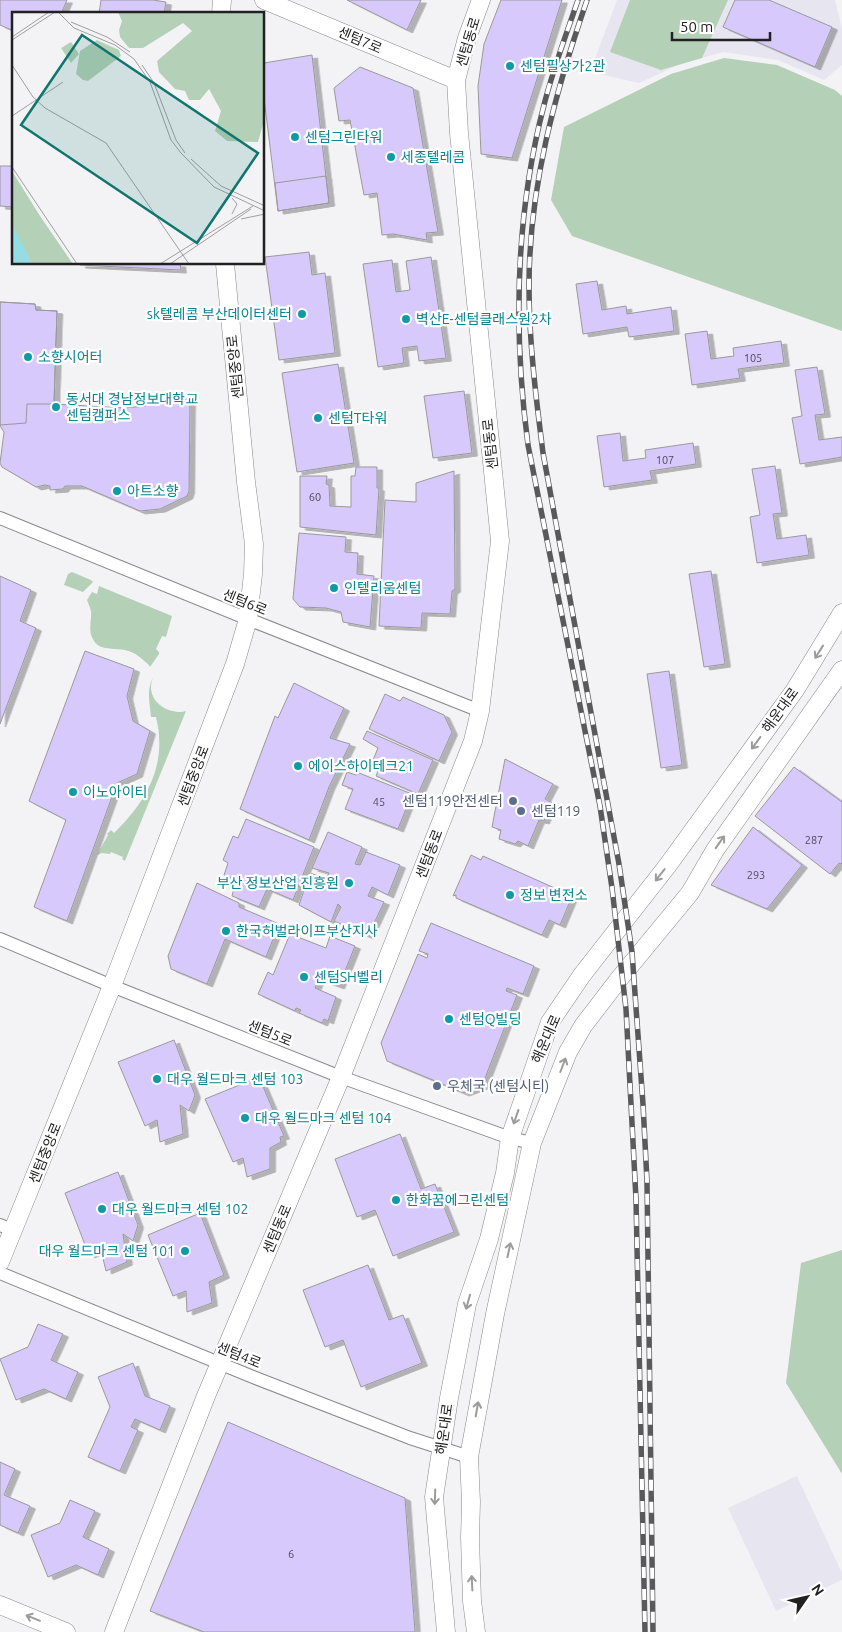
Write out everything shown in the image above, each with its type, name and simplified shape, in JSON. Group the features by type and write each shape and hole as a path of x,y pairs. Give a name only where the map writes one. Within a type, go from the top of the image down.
{"main road":[{"name":"센텀7로","path":"264,0 456,80"},
{"name":"센텀동로","path":"114,1632 220,1364 342,1077 473,741 480,711 500,541 460,142 456,80 467,38 481,0"},
{"name":"센텀중앙로","path":"0,1262 6,1228 112,986 235,664 248,619 254,574 254,544 246,482 225,265"},
{"name":"해운대로","path":"446,1632 434,1497 449,1398 467,1304 489,1239 510,1138 550,1022 582,975 668,865 795,690 842,614"},
{"name":"해운대로","path":"476,1632 472,1601 470,1556 471,1502 469,1458 495,1314 532,1143 568,1052 584,1026 619,979 690,893 715,850 842,670"},
{"path":"0,1605 66,1632"}],"street":[{"name":"센텀6로","path":"0,518 480,711"},
{"name":"센텀5로","path":"0,939 112,986 342,1077 510,1138 532,1143"},
{"name":"센텀4로","path":"0,1273 220,1364 469,1458"}],"shaded area":[{"path":"617,0 835,0 842,28 842,65 824,80 778,60 723,52 678,65 639,83 590,72"},
{"path":"797,1476 842,1573 842,1580 776,1611 728,1508"}],"green space":[{"path":"630,0 728,0 702,58 661,70 610,52"},
{"path":"724,58 777,65 835,90 842,96 842,331 572,236 551,200 564,127 671,74"},
{"path":"72,572 93,582 83,592 64,585 68,574"},
{"path":"99,586 172,616 166,637 162,636 156,649 159,654 150,667 135,654 102,647 94,641 90,630 91,611 87,600 92,592 97,594"},
{"path":"153,678 152,693 154,699 159,704 172,711 186,711 125,861 122,859 123,857 111,852 110,854 102,853 97,855 107,834 111,830 114,833 141,801 153,777 159,750 159,734 156,717 151,717 149,702 149,692"},
{"path":"842,1250 842,1474 786,1383 801,1263"}],"building":[{"path":"0,0 67,0 62,12 12,12 12,30 0,25"},
{"path":"101,0 153,0 166,2 164,12 99,12"},
{"path":"347,0 421,0 407,30"},
{"name":"센텀필상가2관","path":"501,0 562,0 512,158 481,154 478,86 484,44"},
{"path":"735,0 769,0 832,27 815,67 723,27"},
{"name":"센텀그린타워","path":"312,55 329,203 278,211 265,106 265,63"},
{"name":"세종텔레콤","path":"360,67 413,88 438,232 426,233 427,240 393,234 382,235 377,193 364,195 350,120 339,121 334,88"},
{"path":"0,166 12,166 12,207 0,206"},
{"path":"326,176 329,203 278,211 275,183"},
{"name":"sk텔레콤 부산데이터센터","path":"309,252 312,275 325,273 335,353 279,360 265,257"},
{"name":"벽산E-센텀클래스원2차","path":"431,257 446,358 419,361 417,346 402,348 404,363 378,367 363,264 392,260 396,292 410,290 406,261"},
{"path":"80,265 180,265 181,270"},
{"path":"597,281 602,310 626,306 627,314 671,307 674,331 629,337 627,327 583,334 576,284"},
{"name":"동서대 경남정보대학교 센텀캠퍼스","path":"0,302 35,304 36,310 57,311 54,404 124,408 146,406 147,397 190,399 189,491 187,496 160,509 140,511 82,486 65,486 63,489 50,490 50,486 36,487 2,467 0,463 4,432 0,426"},
{"name":"소향시어터","path":"0,302 35,304 36,310 57,311 54,404 27,404 26,423 0,425"},
{"path":"707,331 711,359 734,356 733,348 781,341 784,363 738,369 740,378 692,385 685,334"},
{"name":"센텀T타워","path":"338,364 354,463 297,472 282,373"},
{"path":"817,367 825,414 815,415 819,440 842,437 842,457 800,464 792,418 802,416 795,370"},
{"path":"464,391 472,453 433,458 424,396"},
{"path":"620,433 623,461 646,458 645,450 693,443 696,464 650,471 652,480 604,487 597,436"},
{"path":"775,466 782,513 773,514 777,539 806,535 809,555 757,563 750,517 760,515 752,469"},
{"path":"356,467 377,467 377,488 379,488 376,535 300,527 300,476 327,476 326,484 329,485 330,506 351,507 351,476 355,476"},
{"path":"454,471 455,589 452,591 450,614 422,613 421,628 379,626 385,500 416,502 416,483"},
{"name":"인텔리움센텀","path":"299,533 346,537 345,552 358,553 357,574 374,576 370,627 343,622 341,612 326,608 300,607 293,599"},
{"path":"711,571 725,664 704,667 689,574"},
{"path":"0,576 31,590 20,621 36,628 0,724"},
{"name":"이노아이티","path":"85,651 134,669 127,696 133,721 150,731 137,774 117,783 67,921 34,907 66,820 29,801"},
{"path":"669,671 682,765 661,768 647,674"},
{"name":"에이스하이테크21","path":"294,683 344,708 330,738 350,744 329,787 309,840 240,809 275,716 278,718"},
{"path":"385,694 400,701 403,697 444,715 452,732 439,761 369,729"},
{"path":"367,731 433,760 418,794 376,776 378,771 370,767 378,748 363,739"},
{"name":"센텀119","path":"505,759 553,784 545,799 551,802 544,821 539,820 528,846 518,841 515,844 499,839 501,830 492,827"},
{"path":"794,767 842,802 842,864 839,863 830,874 755,816"},
{"path":"347,772 356,775 359,773 412,794 398,829 345,809 353,789 342,785"},
{"path":"246,819 314,847 293,900 267,889 259,907 232,896 236,879 224,875 228,863 223,860 233,836 238,838"},
{"path":"753,827 802,865 767,909 711,885"},
{"name":"부산 정보산업 진흥원","path":"328,832 362,847 355,864 360,865 366,852 400,865 388,895 372,887 368,896 384,902 368,936 334,921 341,907 338,904 331,922 299,905 310,873 326,879 329,873 312,868"},
{"name":"정보 변전소","path":"471,855 481,860 483,856 559,890 559,893 571,899 560,925 549,920 542,935 456,898 456,895 453,896"},
{"name":"한국허벌라이프부산지사","path":"197,883 239,903 239,907 279,924 266,957 225,939 207,984 171,969 168,956"},
{"name":"센텀Q빌딩","path":"431,923 534,966 523,994 507,988 506,991 517,995 482,1086 464,1093 387,1061 381,1043 418,954 427,958 428,954 419,951"},
{"name":"센텀SH벨리","path":"290,934 326,948 330,936 355,946 339,986 319,979 315,988 336,997 328,1021 324,1019 322,1023 299,1013 301,1010 296,1008 295,1011 258,994 268,972 273,975"},
{"name":"대우 월드마크 센텀 103","path":"174,1040 195,1095 189,1111 180,1105 183,1134 160,1142 157,1120 145,1126 118,1062"},
{"name":"대우 월드마크 센텀 104","path":"259,1077 284,1136 280,1137 281,1142 270,1148 270,1169 247,1177 243,1158 233,1162 205,1099"},
{"name":"한화꿈에그린센텀","path":"400,1134 421,1189 435,1184 454,1232 393,1256 375,1210 357,1217 335,1159"},
{"name":"대우 월드마크 센텀 102","path":"118,1172 138,1225 133,1241 123,1234 127,1262 106,1271 101,1250 89,1255 65,1193"},
{"name":"대우 월드마크 센텀 101","path":"200,1213 224,1275 209,1282 212,1303 187,1312 186,1291 173,1296 148,1235"},
{"path":"368,1265 389,1320 403,1315 422,1363 361,1387 343,1340 325,1347 303,1290"},
{"path":"38,1324 63,1334 51,1360 78,1372 66,1399 44,1389 16,1400 0,1359 28,1347"},
{"path":"133,1363 145,1396 170,1406 160,1430 135,1419 131,1427 138,1430 120,1471 88,1457 110,1407 98,1377"},
{"path":"228,1422 405,1498 415,1632 204,1632 150,1611"},
{"path":"0,1462 15,1469 4,1495 30,1506 18,1533 0,1525"},
{"path":"70,1500 95,1511 83,1537 109,1549 98,1575 76,1565 48,1577 31,1535 60,1523"}],"railway":[{"path":"578,0 548,92 534,147 527,189 520,274 520,360 528,445 600,806 626,1009 636,1199 645,1632"},
{"path":"587,0 564,70 539,177 530,249 529,307 533,370 543,453 619,864 632,952 647,1181 653,1632"}],"place":[{"name":"센텀필상가2관","path":"510,66"},
{"name":"센텀그린타워","path":"295,137"},
{"name":"세종텔레콤","path":"391,157"},
{"name":"sk텔레콤 부산데이터센터","path":"302,314"},
{"name":"벽산E-센텀클래스원2차","path":"406,319"},
{"name":"소향시어터","path":"28,357"},
{"name":"동서대 경남정보대학교 센텀캠퍼스","path":"56,407"},
{"name":"센텀T타워","path":"318,418"},
{"name":"아트소향","path":"117,491"},
{"name":"인텔리움센텀","path":"334,588"},
{"name":"에이스하이테크21","path":"298,766"},
{"name":"이노아이티","path":"73,792"},
{"name":"센텀119안전센터","path":"513,801"},
{"name":"센텀119","path":"521,811"},
{"name":"부산 정보산업 진흥원","path":"349,883"},
{"name":"정보 변전소","path":"510,895"},
{"name":"한국허벌라이프부산지사","path":"226,931"},
{"name":"센텀SH벨리","path":"304,977"},
{"name":"센텀Q빌딩","path":"449,1019"},
{"name":"대우 월드마크 센텀 103","path":"157,1079"},
{"name":"우체국 (센텀시티)","path":"437,1086"},
{"name":"대우 월드마크 센텀 104","path":"245,1118"},
{"name":"한화꿈에그린센텀","path":"396,1200"},
{"name":"대우 월드마크 센텀 102","path":"102,1209"},
{"name":"대우 월드마크 센텀 101","path":"185,1251"}]}
